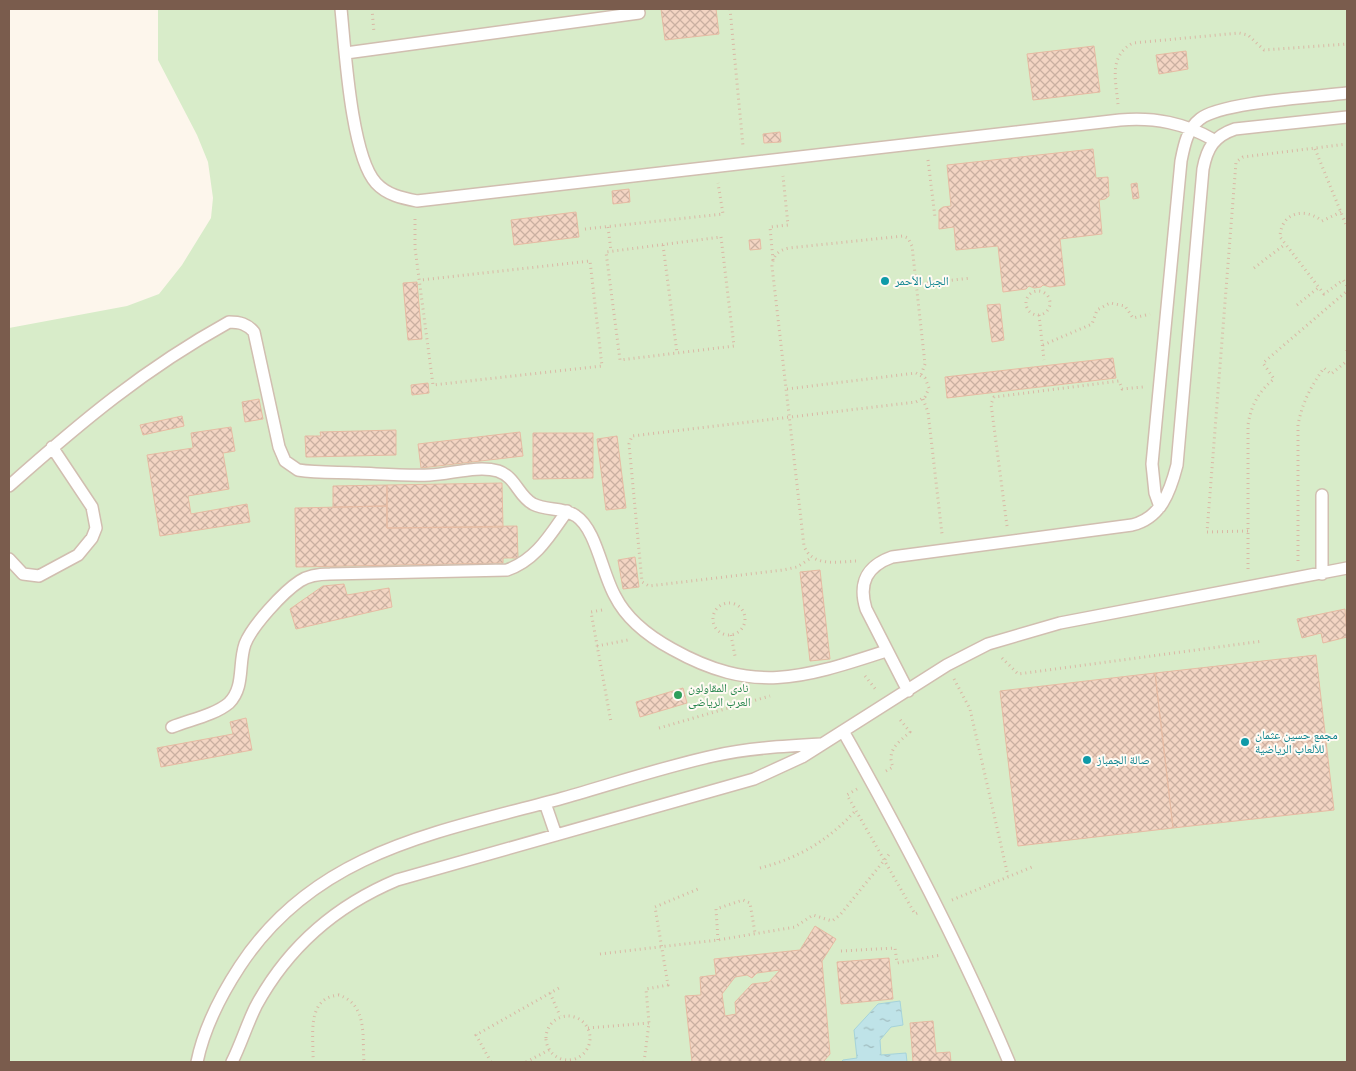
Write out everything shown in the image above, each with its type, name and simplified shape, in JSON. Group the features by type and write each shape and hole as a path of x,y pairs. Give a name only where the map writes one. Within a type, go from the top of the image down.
{"lane":[{"path":"341,9 361,158 376,184 388,193 402,198 417,200 1120,120 1162,120 1192,128 1214,140"},
{"path":"346,53 640,13"},
{"path":"1160,507 1154,486 1152,464 1181,161 1188,135 1199,120 1221,110 1347,93"},
{"path":"908,692 886,651 862,596 863,582 869,570 879,561 892,557 1132,525 1148,519 1160,507 1173,480 1177,465 1203,169 1208,149 1214,140 1224,133 1235,130 1347,117"},
{"path":"9,486 90,415 150,370 222,326 237,322 250,327 256,338 279,447 285,461 291,466 306,471 416,475 498,471 516,483 526,499 532,504 567,511 577,516 591,532 608,583 625,612 651,636 707,667 738,676 776,679 814,674 886,651"},
{"path":"9,559 23,574 39,576 78,555 92,538 96,528 92,507 52,447"},
{"path":"1322,495 1322,574"},
{"path":"172,727 221,708 229,702 239,686 242,654 250,634 290,588 301,581 320,574 507,570 529,559 567,511"},
{"path":"232,1062 255,1008 270,981 307,936 349,904 397,880 754,780 824,743 908,692 946,665 988,644 1060,623 1248,589 1347,568"},
{"path":"843,731 903,838 958,946 1009,1062"},
{"path":"197,1062 209,1024 228,984 242,963 267,930 312,890 335,874 383,850 713,756 778,746 824,743"},
{"path":"546,803 556,835"}],"path":[{"path":"372,9 376,49"},
{"path":"730,9 744,164"},
{"path":"1120,120 1116,63 1120,52 1133,43 1239,33 1248,35 1264,50 1347,44"},
{"path":"1248,531 1206,532 1236,162 1244,158 1347,144"},
{"path":"1315,149 1347,227"},
{"path":"919,161 929,160 935,218"},
{"path":"586,229 723,214 716,167"},
{"path":"774,176 793,174"},
{"path":"783,175 788,225 770,227 804,546 812,558 821,562 879,561"},
{"path":"718,182 727,181"},
{"path":"417,200 415,240 433,385 602,366 590,261 421,280"},
{"path":"1341,212 1322,221 1308,213 1294,214 1288,218 1280,230 1280,237 1284,245 1324,294 1343,280 1347,286"},
{"path":"608,226 611,251"},
{"path":"773,260 781,250 789,248 903,236 908,238 912,246 925,364 921,375"},
{"path":"721,238 734,346 620,360 606,252 663,244 721,238"},
{"path":"663,244 677,353"},
{"path":"1254,268 1284,245"},
{"path":"917,284 971,278"},
{"path":"1297,305 1318,288"},
{"path":"1248,589 1249,419 1260,393 1274,379 1263,362 1347,291"},
{"path":"1034,292 1044,293 1050,301 1047,310 1039,315 1030,312 1026,303 1030,294 1034,292"},
{"path":"1043,346 1092,324 1097,310 1110,303 1125,306 1134,318 1167,309"},
{"path":"1039,315 1044,360"},
{"path":"1298,579 1298,432 1300,413 1310,388 1324,368 1332,374 1347,361"},
{"path":"787,389 911,373 925,378 928,388 923,399 916,402 632,436 629,444 642,582 649,586 783,570 797,567 812,558"},
{"path":"1009,541 991,404 994,397 1119,381 1122,389 1160,386"},
{"path":"923,399 928,412 944,550"},
{"path":"731,602 741,608 746,618 742,629 737,633 725,634 716,627 713,616 719,606 731,602"},
{"path":"611,722 590,612 610,608 625,612"},
{"path":"597,646 651,636"},
{"path":"988,644 1018,674 1263,641"},
{"path":"946,665 970,709 1008,876"},
{"path":"659,728 775,694 776,679"},
{"path":"760,868 778,863 813,848 829,837 856,810"},
{"path":"600,954 718,940 795,927 813,915 828,920 836,919 903,838"},
{"path":"644,1062 649,1023 646,989 668,985 655,907 698,889"},
{"path":"718,940 716,909 743,900 750,903 755,933"},
{"path":"841,951 895,948 897,963 936,957 958,946"},
{"path":"491,1062 476,1035 559,988"},
{"path":"550,994 560,1016"},
{"path":"313,1062 315,1010 324,999 339,996 356,1004 360,1012 364,1062"},
{"path":"560,1016 577,1017 588,1028 589,1045 585,1053 578,1060 565,1060 549,1050 545,1035 548,1027 560,1016"},
{"path":"588,1028 649,1023"},
{"path":"526,1062 549,1050"}],"green space":[{"name":"نادى المقاولون العرب الرياضى","path":"158,9 1347,9 1347,1062 9,1062 9,328 127,306 159,294 182,265 211,218 213,198 208,162 197,135 158,60"}],"water":[{"path":"900,1001 903,1025 891,1027 880,1040 881,1055 906,1053 907,1062 841,1062 857,1058 854,1030 878,1004"}],"building":[{"path":"661,9 716,9 719,34 665,40"},
{"path":"1094,46 1100,92 1033,100 1027,54"},
{"path":"1186,51 1188,69 1159,74 1156,55"},
{"path":"780,132 781,142 764,143 763,134"},
{"path":"1093,149 1096,178 1108,177 1109,196 1099,200 1102,234 1060,239 1065,285 1050,287 1043,285 1034,288 1029,286 1026,289 1003,292 998,246 956,250 954,227 939,229 939,210 943,207 951,206 947,165"},
{"path":"1137,183 1139,198 1133,199 1131,184"},
{"path":"629,189 630,202 613,204 612,191"},
{"path":"576,212 579,237 514,245 511,220"},
{"path":"760,239 761,249 750,250 749,240"},
{"path":"417,282 422,339 408,340 403,283"},
{"path":"1000,304 1004,340 992,342 987,305"},
{"path":"1113,358 1116,378 947,398 945,377"},
{"path":"428,383 429,393 412,395 411,385"},
{"path":"259,399 263,419 245,422 242,402"},
{"path":"182,416 184,426 143,435 140,425"},
{"path":"231,427 235,451 223,453 229,489 188,496 191,514 247,504 250,522 160,536 147,455 193,448 191,433"},
{"path":"396,430 396,455 306,457 305,436 321,436 320,432"},
{"path":"520,432 523,456 421,468 418,444"},
{"path":"533,433 593,433 593,478 533,479"},
{"path":"617,436 626,508 606,510 597,439"},
{"path":"502,483 503,527 387,528 387,485"},
{"path":"387,485 387,506 333,507 333,486"},
{"path":"387,506 387,528 517,526 518,558 503,558 503,563 296,567 295,508"},
{"path":"635,557 639,587 623,589 618,560"},
{"path":"820,570 830,659 810,661 800,572"},
{"path":"344,584 347,595 389,588 392,607 296,629 290,609 323,586"},
{"path":"1345,609 1347,637 1323,643 1321,633 1302,638 1297,619"},
{"name":"مجمع حسين عثمان للألعاب الرياضية","path":"1316,655 1334,810 1173,828 1155,673"},
{"name":"صالة الجمباز","path":"1155,673 1173,828 1018,846 1000,691"},
{"path":"683,688 687,703 640,717 636,702"},
{"path":"246,718 252,750 161,767 157,748 233,734 230,722"},
{"path":"815,926 836,939 822,961 830,1054 823,1062 692,1062 685,996 701,995 700,977 716,975 714,959 800,950","holes":["780,970 769,982 752,984 735,1002 736,1014 725,1016 722,994 735,977 747,975 752,978 757,973"]},
{"path":"889,958 893,999 841,1004 837,962"},
{"path":"933,1021 936,1053 950,1052 951,1062 913,1062 910,1023"}],"place":[{"name":"الجبل الأحمر","path":"885,281"},
{"name":"نادى المقاولون العرب الرياضى","path":"678,695"},
{"name":"مجمع حسين عثمان للألعاب الرياضية","path":"1245,742"},
{"name":"صالة الجمباز","path":"1087,760"}]}
